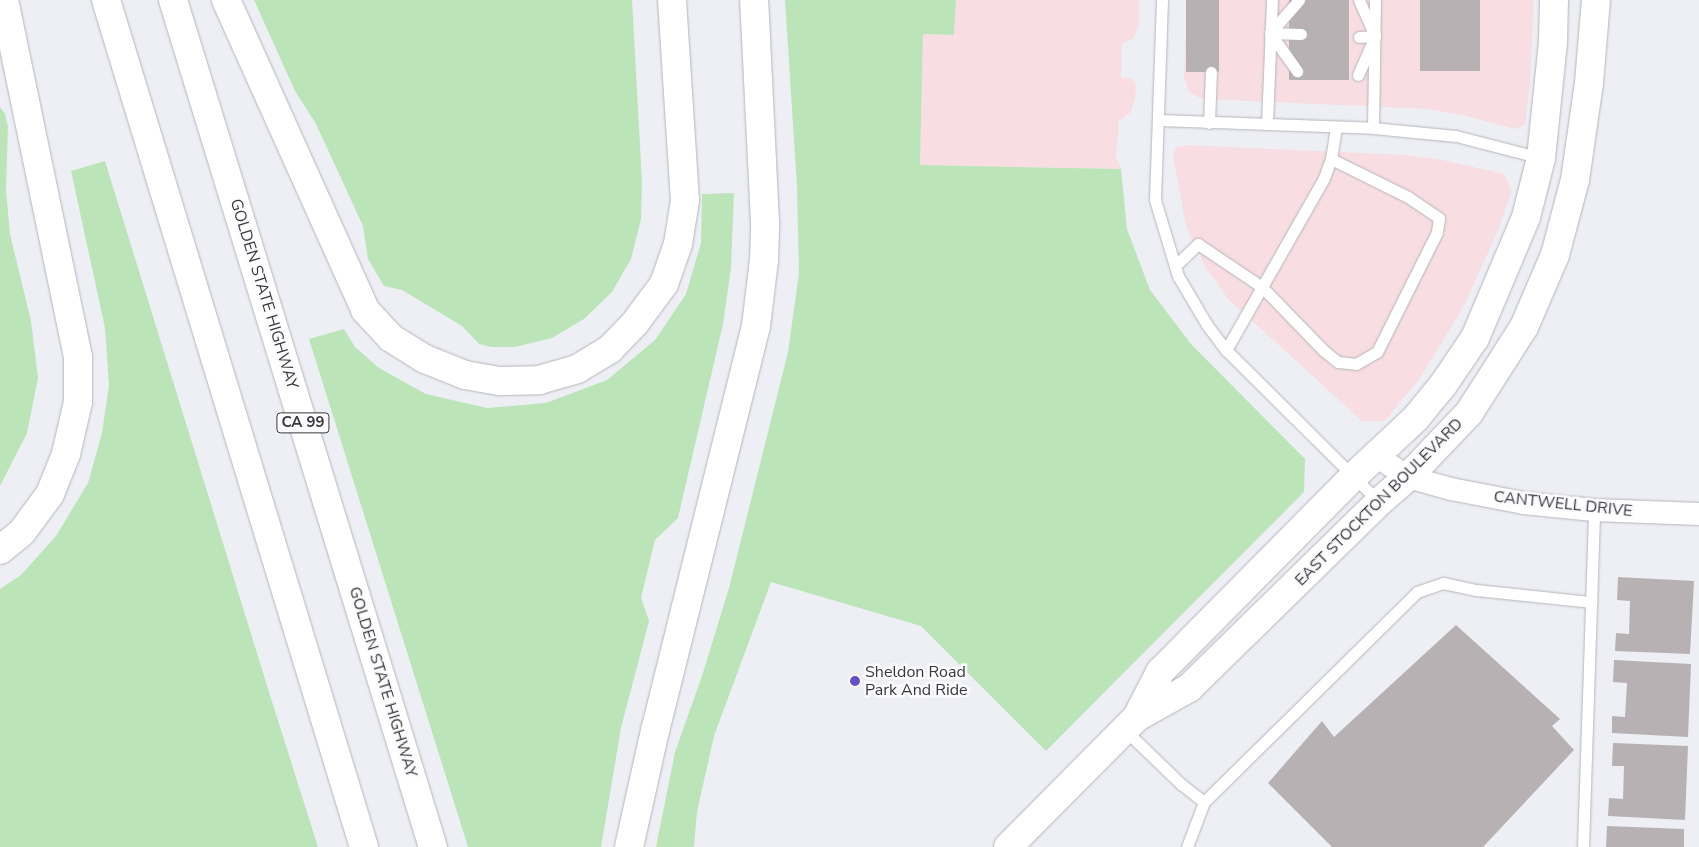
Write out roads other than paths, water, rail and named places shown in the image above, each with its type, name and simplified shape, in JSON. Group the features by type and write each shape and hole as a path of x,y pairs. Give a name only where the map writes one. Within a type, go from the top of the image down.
{"main road":[{"path":"0,550 22,532 50,494 66,454 78,402 78,357 4,0"},
{"path":"106,0 364,847"},
{"name":"GOLDEN STATE HIGHWAY","path":"173,0 433,847"},
{"path":"226,0 365,310 391,338 425,359 465,375 500,381 539,380 577,368 610,350 635,323 664,284 678,244 685,201 672,0"},
{"path":"662,0 674,38"},
{"path":"629,847 655,731 756,326 764,260 765,222 754,0"},
{"name":"EAST STOCKTON BOULEVARD","path":"1131,723 1160,672 1353,477 1416,418 1443,386 1475,338 1526,217 1541,158 1553,42 1554,0"},
{"name":"EAST STOCKTON BOULEVARD","path":"1008,847 1131,723 1189,688 1379,502 1408,477 1468,413 1524,327 1552,261 1575,180 1589,83 1596,0"}],"street":[{"name":"CANTWELL DRIVE","path":"1376,456 1408,477 1451,489 1524,503 1594,510 1699,514"}],"lane":[{"path":"1162,0 1156,200 1178,276 1207,325 1226,350 1379,502"},
{"path":"1267,124 1272,0"},
{"path":"1270,32 1299,0"},
{"path":"1358,75 1375,36 1359,0"},
{"path":"1372,128 1375,0"},
{"path":"1270,32 1301,34"},
{"path":"1270,32 1297,71"},
{"path":"1359,37 1375,36"},
{"path":"1209,122 1211,72"},
{"path":"1159,120 1372,128 1456,136 1541,158"},
{"path":"1226,350 1324,178 1331,159 1336,127"},
{"path":"1175,266 1198,244 1262,287 1324,351 1338,362 1356,364 1377,352 1437,232 1440,218 1408,198 1331,159"},
{"path":"1583,847 1594,510"},
{"path":"1187,847 1204,802 1417,592 1443,582 1476,590 1591,602"},
{"path":"1131,723 1181,784 1204,802"}],"place":[{"name":"Sheldon Road Park And Ride","path":"855,681"}]}
